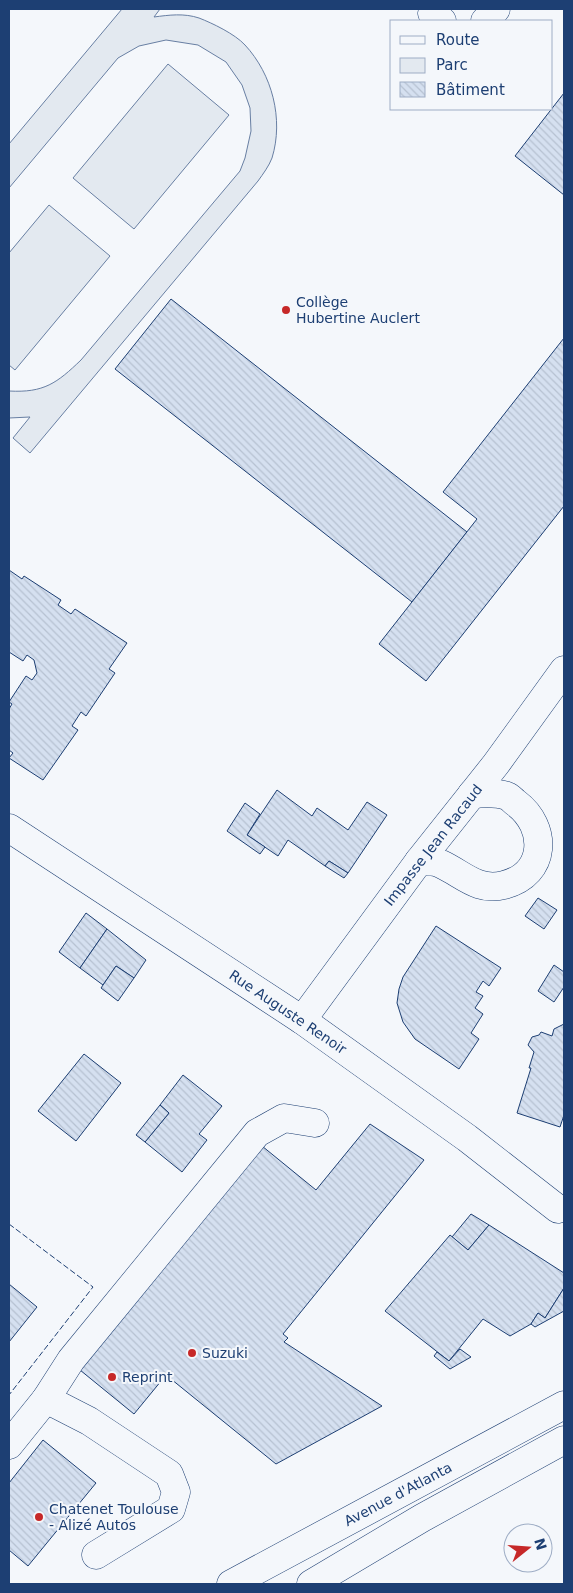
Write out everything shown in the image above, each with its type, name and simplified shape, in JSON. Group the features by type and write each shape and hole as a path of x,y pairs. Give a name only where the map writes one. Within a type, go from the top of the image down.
{"street":[{"path":"486,20 496,9"},
{"name":"Impasse Jean Racaud","path":"302,1020 419,860 496,764 564,670"},
{"path":"419,860 440,863 458,875 482,886 504,886 521,878 532,869 539,848 537,830 525,810 506,796 488,793 472,794"},
{"name":"Rue Auguste Renoir","path":"9,828 302,1020 467,1138 558,1210"},
{"path":"9,1445 46,1399 71,1360 257,1133 284,1118 315,1123"},
{"path":"46,1399 90,1421 169,1474 176,1492 171,1509 96,1555"},
{"name":"Avenue d'Atlanta","path":"231,1584 564,1405"},
{"path":"311,1584 422,1518 564,1440"}],"green space":[{"path":"122,9 160,9 154,17 193,16 217,26 241,41 262,69 269,83 273,98 277,128 272,158 258,181 30,453 13,438 30,417 9,418 9,391 32,390 49,385 65,375 81,360 240,171 251,131 250,108 242,85 226,62 198,45 166,40 139,46 118,58 9,188 9,144"},
{"path":"168,64 229,115 134,229 73,178"},
{"path":"49,205 110,256 15,370 9,365 9,253"}],"building":[{"path":"564,93 564,195 515,156 551,110 553,110 553,107"},
{"path":"171,299 467,532 412,602 115,369"},
{"path":"564,338 564,506 426,681 379,644 477,519 443,492"},
{"path":"9,570 22,579 24,576 61,600 58,605 71,614 75,609 127,643 109,669 115,673 86,716 81,712 72,726 78,730 43,780 9,758 13,753 9,750 9,709 12,704 9,702 26,676 32,680 37,673 34,660 27,655 23,661 9,652"},
{"path":"277,790 312,816 317,808 348,830 367,802 387,815 348,873 329,861 325,866 288,840 278,856 247,835"},
{"path":"245,803 260,814 247,835 265,847 260,854 227,831"},
{"path":"329,861 348,873 344,878 325,866"},
{"path":"538,898 557,910 544,929 525,916"},
{"path":"86,913 107,929 80,968 59,952"},
{"path":"436,926 501,968 489,986 483,981 476,992 483,996 475,1008 483,1014 471,1033 479,1039 459,1069 415,1039 403,1022 397,1003 403,977"},
{"path":"107,929 146,960 134,978 116,966 103,985 80,968"},
{"path":"554,965 564,972 564,987 554,1002 538,991"},
{"path":"116,966 134,978 118,1001 101,988"},
{"path":"564,1024 564,1115 560,1127 517,1113 531,1068 529,1068 534,1052 528,1045 532,1037 539,1035 541,1032 552,1036 554,1029"},
{"path":"84,1054 121,1083 76,1141 38,1111"},
{"path":"183,1075 222,1106 199,1134 207,1140 182,1172 145,1142 169,1113 160,1105"},
{"path":"160,1105 169,1113 145,1142 136,1135"},
{"path":"370,1124 424,1160 283,1334 288,1338 284,1342 382,1406 276,1464 166,1375 134,1414 80,1370 262,1146 316,1190"},
{"path":"471,1214 489,1225 468,1250 452,1237"},
{"path":"489,1225 564,1273 564,1288 545,1318 538,1313 531,1324 510,1336 483,1319 449,1361 385,1311 450,1235 468,1250"},
{"path":"9,1284 37,1307 9,1342"},
{"path":"564,1288 564,1311 535,1327 531,1324 538,1313 545,1318"},
{"path":"460,1349 471,1357 450,1369 434,1356 437,1352 449,1361"},
{"name":"Chatenet Toulouse - Alizé Autos","path":"43,1440 96,1483 28,1566 9,1550 9,1483"}],"fence":[{"path":"9,1224 93,1287 9,1395"}],"place":[{"name":"Collège Hubertine Auclert","path":"286,310"},
{"name":"Suzuki","path":"192,1353"},
{"name":"Reprint","path":"112,1377"},
{"name":"Chatenet Toulouse - Alizé Autos","path":"39,1517"}]}
